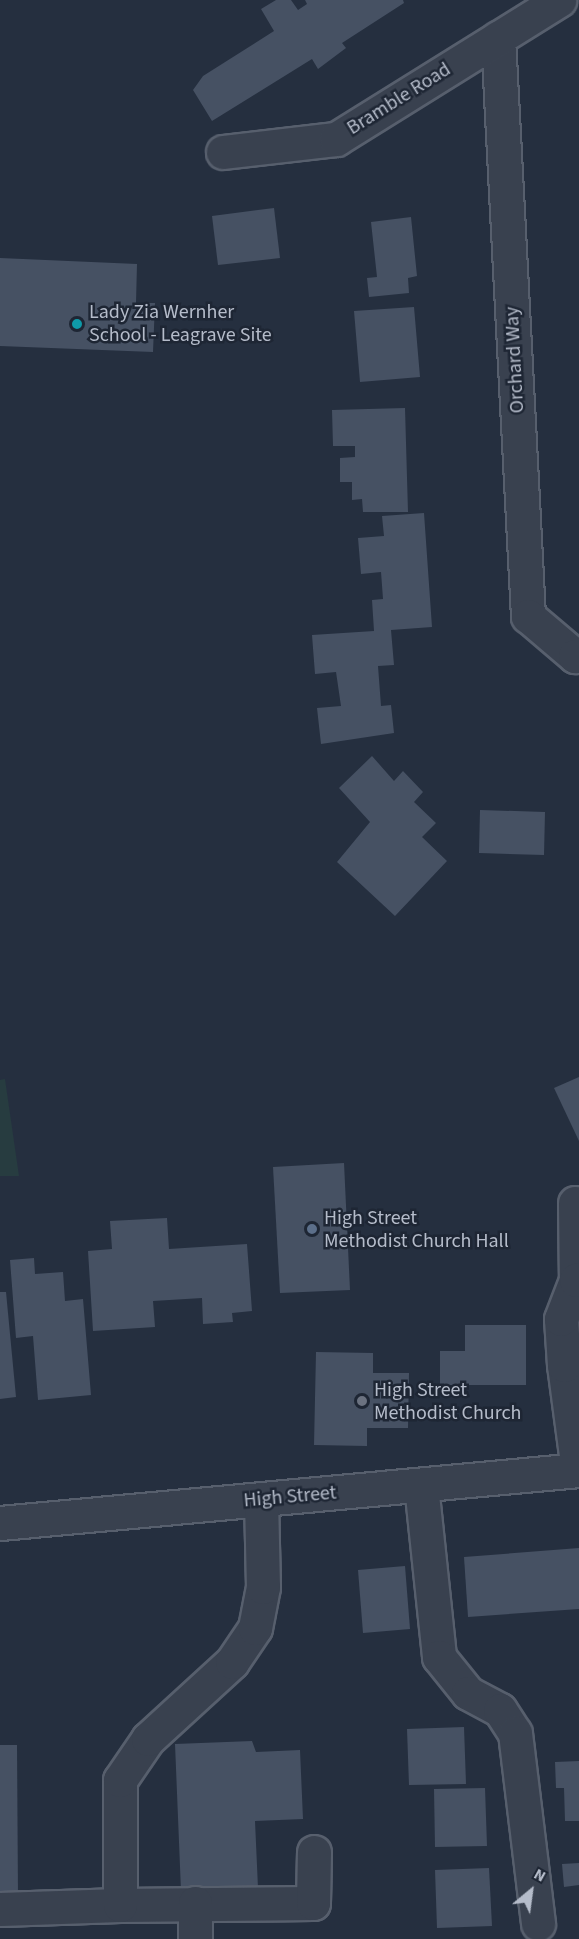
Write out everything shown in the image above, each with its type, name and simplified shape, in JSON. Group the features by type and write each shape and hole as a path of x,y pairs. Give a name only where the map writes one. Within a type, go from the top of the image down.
{"street":[{"name":"Bramble Road","path":"223,152 336,138 559,0"},
{"name":"Orchard Way","path":"498,38 528,616 575,656 579,656"},
{"path":"575,1203 577,1265 561,1319 573,1373 578,1470"},
{"name":"High Street","path":"0,1523 578,1470"},
{"path":"421,1485 439,1656 468,1693 500,1710 515,1732 538,1924"},
{"path":"120,1905 120,1780 148,1739 232,1662 255,1628 263,1587 261,1500"},
{"path":"0,1909 195,1903 313,1903 314,1852"},
{"path":"195,1903 195,1939"}],"green space":[{"path":"5,1079 19,1176 0,1176 0,1080"}],"building":[{"path":"276,0 291,0 298,10 307,4 305,0 403,0 404,3 342,43 346,48 318,69 312,59 212,121 193,90 203,76 274,31 261,9"},
{"path":"274,208 280,258 218,265 212,216"},
{"path":"411,217 417,276 408,278 409,293 369,297 367,278 377,277 371,222"},
{"name":"Lady Zia Wernher School - Leagrave Site","path":"0,258 137,264 136,303 155,303 153,352 0,346"},
{"path":"414,307 420,377 360,382 354,311"},
{"path":"405,408 408,512 363,512 362,499 352,500 352,482 340,482 340,458 355,457 355,446 333,446 332,410"},
{"path":"424,513 432,627 391,630 394,665 378,666 381,706 391,705 394,733 321,744 317,708 341,706 336,672 315,674 312,635 374,631 372,600 383,599 381,572 361,574 358,538 384,536 382,516"},
{"path":"372,756 394,781 403,771 423,792 414,802 436,823 422,837 447,861 395,916 337,862 370,822 339,788"},
{"path":"480,810 545,812 544,855 479,853"},
{"path":"579,1077 579,1141 554,1088"},
{"name":"High Street Methodist Church Hall","path":"344,1163 350,1290 280,1293 273,1167"},
{"path":"167,1218 169,1249 247,1244 252,1311 232,1313 233,1322 203,1324 202,1298 153,1301 155,1327 93,1331 88,1251 112,1249 110,1221"},
{"path":"34,1258 35,1274 63,1272 65,1301 83,1299 91,1395 38,1400 33,1336 16,1338 10,1260"},
{"path":"0,1292 6,1292 16,1397 0,1399"},
{"path":"465,1325 526,1325 526,1385 440,1385 440,1351 465,1351"},
{"name":"High Street Methodist Church","path":"316,1352 373,1353 373,1373 409,1373 408,1428 367,1428 367,1446 314,1445"},
{"path":"579,1548 579,1609 468,1617 464,1557"},
{"path":"405,1566 410,1629 363,1633 358,1570"},
{"path":"464,1727 466,1784 409,1785 407,1729"},
{"path":"252,1741 256,1752 300,1750 303,1819 255,1821 258,1888 181,1891 175,1744"},
{"path":"0,1745 17,1745 18,1897 0,1897"},
{"path":"579,1761 579,1821 565,1821 564,1788 556,1788 555,1762"},
{"path":"485,1788 487,1846 435,1847 434,1789"},
{"path":"579,1863 579,1885 564,1887 562,1864"},
{"path":"489,1868 492,1926 437,1928 435,1870"}],"place":[{"name":"Lady Zia Wernher School - Leagrave Site","path":"77,324"},
{"name":"High Street Methodist Church Hall","path":"312,1229"},
{"name":"High Street Methodist Church","path":"362,1401"}]}
